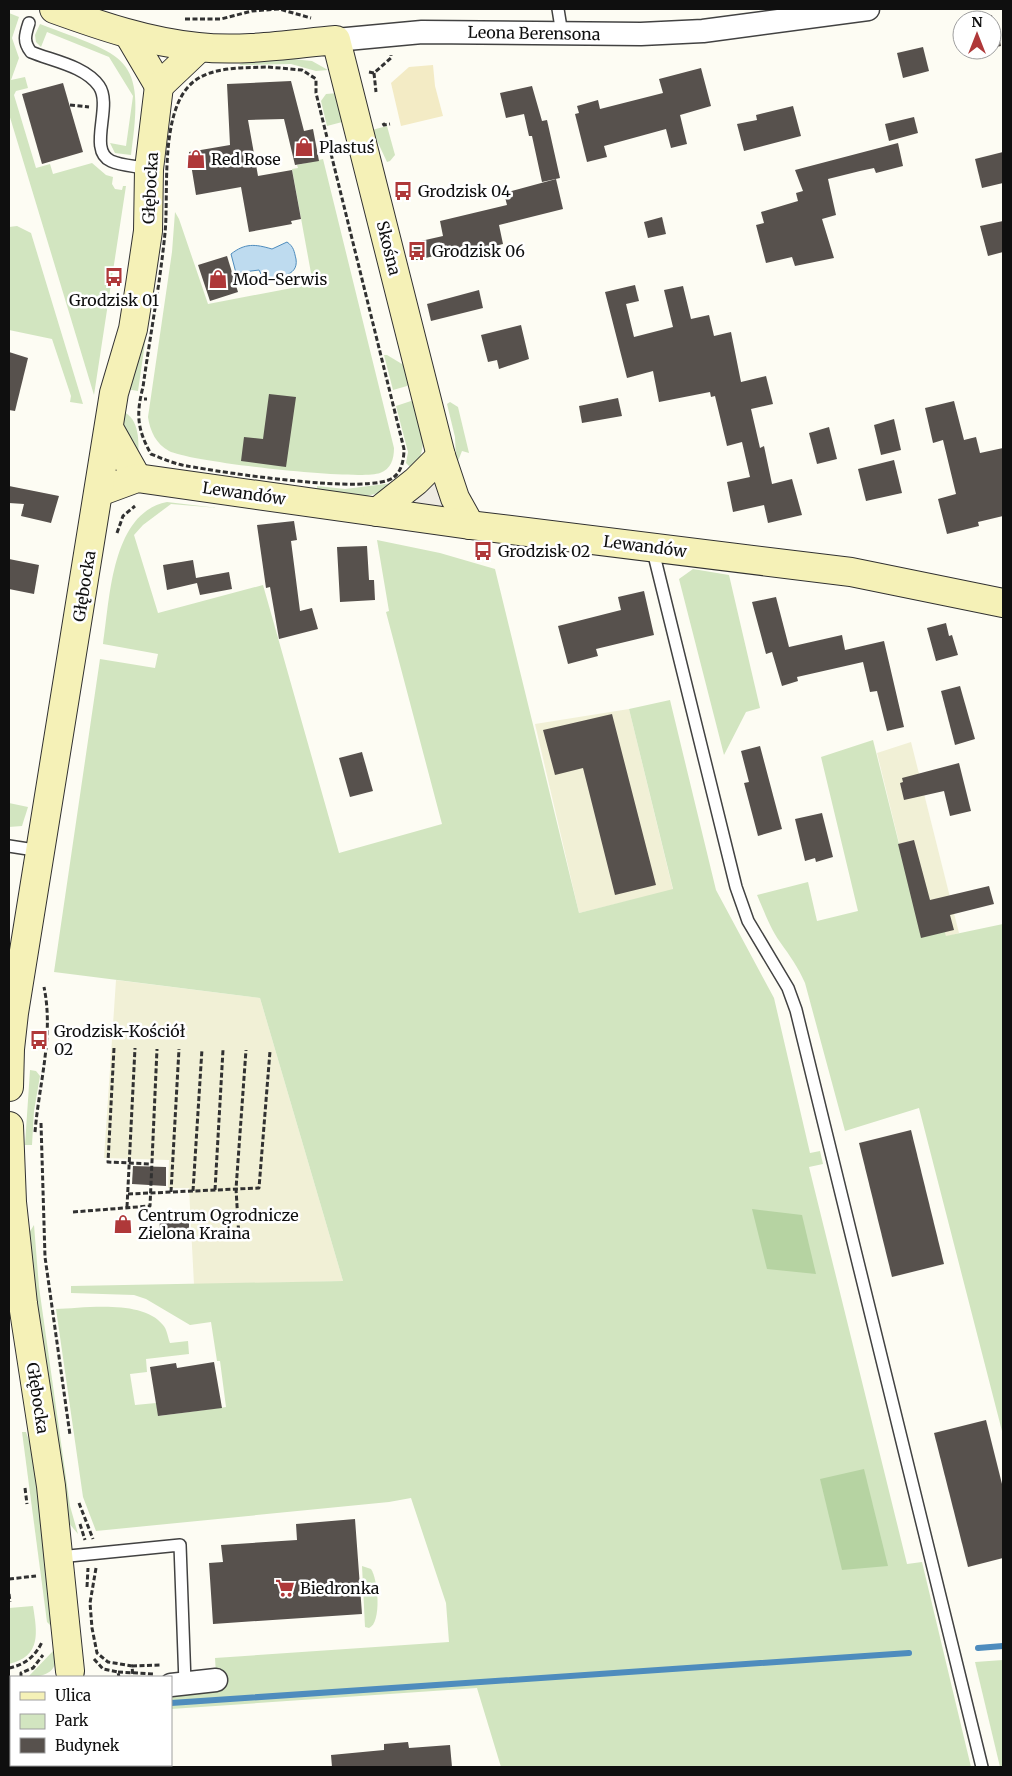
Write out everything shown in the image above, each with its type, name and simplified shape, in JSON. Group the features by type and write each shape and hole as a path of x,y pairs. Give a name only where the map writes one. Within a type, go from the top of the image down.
{"street":[{"name":"Leona Berensona","path":"54,9 129,36 199,48 242,48 422,32 562,34 686,32 777,16 868,9"},
{"path":"129,36 159,86 199,48"},
{"name":"Skośna","path":"336,40 441,456 455,498 470,525"},
{"name":"Głębocka","path":"9,1087 11,1032 114,393 133,330 140,285 148,230 149,169 159,86"},
{"path":"109,428 137,478"},
{"path":"377,512 416,481 441,456"},
{"name":"Lewandów","path":"99,492 137,478 470,525 850,572 1003,603"},
{"name":"Głębocka","path":"9,1126 12,1202 23,1304 51,1486 46,1561 71,1675"},
{"path":"172,1681 216,1680"}],"lane":[{"path":"562,9 562,34"},
{"path":"29,23 25,37 26,46 31,52 88,74 100,87 105,101 100,142 102,153 110,161 149,169"},
{"path":"652,547 736,888 748,921 788,988 796,1010 982,1767"},
{"path":"9,846 41,851"},
{"path":"46,1561 180,1545 171,1676"}],"path":[{"path":"180,20 230,18 252,11 279,9 317,18"},
{"path":"366,72 374,73 391,58 390,48"},
{"path":"374,73 378,100"},
{"path":"316,79 316,93 401,438 404,457 395,477"},
{"path":"70,105 93,108 92,100"},
{"path":"382,117 384,125 390,124"},
{"path":"114,1048 108,1162 151,1164"},
{"path":"127,1207 135,1048"},
{"path":"73,1212 150,1206 157,1049"},
{"path":"170,1192 179,1049"},
{"path":"193,1191 202,1049"},
{"path":"215,1190 223,1050"},
{"path":"239,1238 236,1189 246,1050"},
{"path":"128,1194 259,1188 270,1051"},
{"path":"41,1123 45,1256 71,1443"},
{"path":"24,1488 27,1508"},
{"path":"78,1496 96,1554 97,1572 90,1603 95,1645 102,1659 116,1665 132,1666 133,1676"},
{"path":"38,1583 36,1576 46,1561"},
{"path":"9,1579 36,1576"},
{"path":"9,1594 10,1602"},
{"path":"9,1668 19,1666 30,1659 42,1639"},
{"path":"118,1672 132,1672 149,1676"},
{"path":"15,1673 21,1673"}],"green space":[{"path":"9,13 19,17 12,38 19,58 11,80 25,77 28,88 16,91 14,95 36,168 50,164 53,174 92,163 106,175 113,177 112,184 115,189 122,190 123,186 126,186 94,395 9,114"},
{"path":"40,24 93,44 111,53 123,64 131,78 135,97 135,122 131,155 115,153 110,143 126,146 133,96 109,57 47,32 41,47 36,42 35,35"},
{"path":"282,58 312,61 328,70 316,71 291,64 239,65 246,61"},
{"path":"338,93 346,121 327,126 321,101 326,94"},
{"path":"387,126 395,155 387,162 372,130"},
{"path":"323,159 394,448 391,463 387,469 380,473 365,475 341,474 239,465 169,451 154,437 148,417 172,252 175,212 208,304 313,284 292,169 298,168 297,165"},
{"path":"17,226 31,233 83,404 70,402 71,396 52,339 9,330 9,227"},
{"path":"146,336 138,391 126,389 141,341"},
{"path":"384,355 407,367 411,381 407,386 393,390"},
{"path":"411,401 417,405 423,439 421,454 414,471 406,463 408,452 396,406"},
{"path":"450,402 458,407 469,453 462,451 458,461 456,461 455,437 447,404"},
{"path":"122,411 128,414 135,425 138,439 138,459 124,444"},
{"path":"393,483 377,493 359,496 321,493 317,488 317,486 345,489"},
{"path":"167,502 218,508 171,504 143,525 134,535 158,613 263,585 339,853 442,824 386,612 389,611 377,540 440,553 495,569 579,913 673,889 629,709 670,700 716,890 774,998 810,1153 820,1151 823,1164 809,1167 907,1564 922,1562 971,1767 501,1767 477,1688 172,1709 172,1694 217,1690 215,1658 449,1642 446,1603 411,1498 389,1502 96,1531 83,1497 56,1309 113,1307 142,1311 154,1317 163,1325 170,1343 188,1341 189,1354 146,1359 147,1372 130,1374 135,1405 156,1403 159,1416 226,1407 220,1361 217,1361 211,1322 190,1325 146,1299 134,1295 71,1293 71,1286 343,1281 260,998 54,972 100,659 155,668 158,654 103,644 112,583 124,540 134,523 148,509"},
{"path":"693,569 729,575 760,708 746,712 724,755 679,579"},
{"path":"629,709 673,890 579,913 535,724"},
{"path":"873,740 914,904 945,932 946,936 1003,924 1003,1435 919,1108 845,1131 805,983 797,967 773,931 757,895 808,882 817,921 858,911 821,757"},
{"path":"911,742 959,933 946,937 945,932 914,904 877,753"},
{"path":"9,803 28,807 22,826 9,827"},
{"path":"116,980 260,998 343,1281 194,1285 189,1188 168,1188 169,1160 104,1158"},
{"path":"30,1070 36,1071 40,1076 34,1111 32,1145 25,1145"},
{"path":"752,1209 802,1215 816,1274 767,1269"},
{"path":"34,1225 39,1287 70,1506 78,1534 68,1522 33,1284 29,1233"},
{"path":"22,1432 26,1432 36,1460 52,1627 47,1622"},
{"path":"864,1469 888,1566 842,1570 820,1479"},
{"path":"362,1566 371,1569 377,1591 376,1618 369,1628 365,1627"},
{"path":"33,1606 36,1625 35,1642 27,1655 9,1664 9,1608"},
{"path":"54,1650 56,1657 53,1668 40,1676 29,1676"},
{"path":"1003,1660 1003,1767 1000,1767 975,1662"}],"sand":[{"path":"433,65 435,86 443,116 401,126 391,83 409,67"}],"shaded area":[{"path":"432,474 453,510 395,505"}],"water":[{"path":"287,242 292,247 296,259 294,270 290,273 280,277 263,278 259,270 236,273 231,254 236,250 246,246 260,246 272,249"}],"building":[{"path":"923,47 929,71 903,78 897,53"},
{"path":"701,68 711,106 680,115 687,144 671,148 666,129 604,146 607,157 587,162 575,114 579,113 577,106 598,100 600,109 663,93 659,79"},
{"path":"291,81 304,131 313,129 319,161 295,165 284,119 248,120 258,176 292,170 301,219 291,221 292,224 249,232 241,187 196,195 189,152 230,145 227,84"},
{"path":"63,83 83,152 42,164 22,94"},
{"path":"532,86 542,121 547,120 560,178 542,182 532,136 529,136 524,114 506,118 500,93"},
{"path":"793,106 801,136 744,151 737,124 757,120 756,115"},
{"path":"914,117 918,133 889,141 885,124"},
{"path":"898,143 903,166 876,173 874,168 828,179 836,215 822,219 834,258 795,266 792,257 766,263 756,225 764,223 761,212 798,201 796,193 803,191 795,170"},
{"path":"1003,152 1003,183 982,188 975,159"},
{"path":"556,179 563,209 499,225 503,244 448,257 448,253 416,260 412,243 443,236 440,221 507,205 504,193"},
{"path":"662,217 666,234 648,238 644,222"},
{"path":"1003,221 1003,252 988,256 980,226"},
{"name":"Mod-Serwis","path":"227,256 238,292 210,301 198,265"},
{"path":"635,285 639,301 626,304 634,337 673,327 664,290 683,286 691,319 709,315 714,336 731,332 741,382 766,376 773,404 751,409 760,448 764,446 772,484 792,479 802,515 768,523 764,505 733,512 727,482 750,477 742,442 727,446 715,396 711,397 710,392 659,402 653,371 627,378 605,292"},
{"path":"479,290 483,308 431,321 427,304"},
{"path":"521,325 529,359 499,369 497,360 488,362 481,335"},
{"path":"9,352 28,358 15,411 9,410"},
{"path":"269,394 296,397 286,467 241,461 244,437 263,439"},
{"path":"618,398 622,416 582,423 579,406"},
{"path":"954,401 964,440 976,437 980,453 1003,448 1003,516 978,522 979,526 947,534 938,499 956,494 943,440 933,443 925,408"},
{"path":"894,419 901,450 881,455 874,425"},
{"path":"829,427 837,459 817,464 809,433"},
{"path":"894,460 902,493 866,501 858,469"},
{"path":"9,486 59,496 51,523 21,516 24,504 9,503"},
{"path":"294,521 297,540 291,541 300,611 312,608 318,629 279,639 270,587 266,588 257,525"},
{"path":"367,546 369,580 374,580 375,600 340,602 337,547"},
{"path":"9,559 39,565 34,594 9,589"},
{"path":"193,560 196,578 229,572 232,589 200,595 197,583 167,590 163,565"},
{"path":"644,591 654,635 596,649 598,656 568,664 558,626 621,610 618,597"},
{"path":"776,597 789,647 842,635 845,650 884,641 904,727 887,731 877,691 870,692 863,662 797,677 798,681 782,686 772,652 766,654 752,602"},
{"path":"946,623 949,636 952,635 958,655 936,661 927,628"},
{"path":"960,686 975,739 955,745 941,691"},
{"path":"612,714 656,885 615,895 583,768 555,775 543,730"},
{"path":"760,746 782,829 758,836 744,783 749,782 741,751"},
{"path":"362,752 373,791 350,797 339,758"},
{"path":"959,763 971,811 950,816 944,791 904,800 900,783 903,782 902,778"},
{"path":"822,813 833,857 816,862 815,858 805,861 795,819"},
{"path":"914,840 930,900 989,886 994,904 950,915 954,930 921,938 898,844"},
{"path":"911,1130 944,1264 892,1277 859,1143"},
{"path":"133,1166 166,1167 166,1186 132,1184"},
{"path":"159,1212 189,1212 189,1229 160,1230"},
{"path":"214,1362 222,1408 158,1416 150,1367 176,1363 177,1368"},
{"path":"986,1420 1003,1488 1003,1558 968,1567 934,1433"},
{"name":"Biedronka","path":"355,1519 362,1614 213,1624 209,1563 223,1562 221,1545 297,1540 296,1524"},
{"path":"408,1742 409,1748 450,1745 452,1767 332,1767 331,1755 384,1750 384,1744"}],"waterway":[{"path":"978,1648 1003,1646"},
{"path":"172,1703 909,1653"}],"place":[{"name":"Plastuś","path":"304,147"},
{"name":"Red Rose","path":"196,159"},
{"name":"Grodzisk 04","path":"403,191"},
{"name":"Grodzisk 06","path":"417,251"},
{"name":"Grodzisk 01","path":"114,277"},
{"name":"Mod-Serwis","path":"218,279"},
{"name":"Grodzisk 02","path":"483,551"},
{"name":"Grodzisk-Kościół 02","path":"39,1040"},
{"name":"Centrum Ogrodnicze Zielona Kraina","path":"123,1224"},
{"name":"Biedronka","path":"285,1588"}]}
